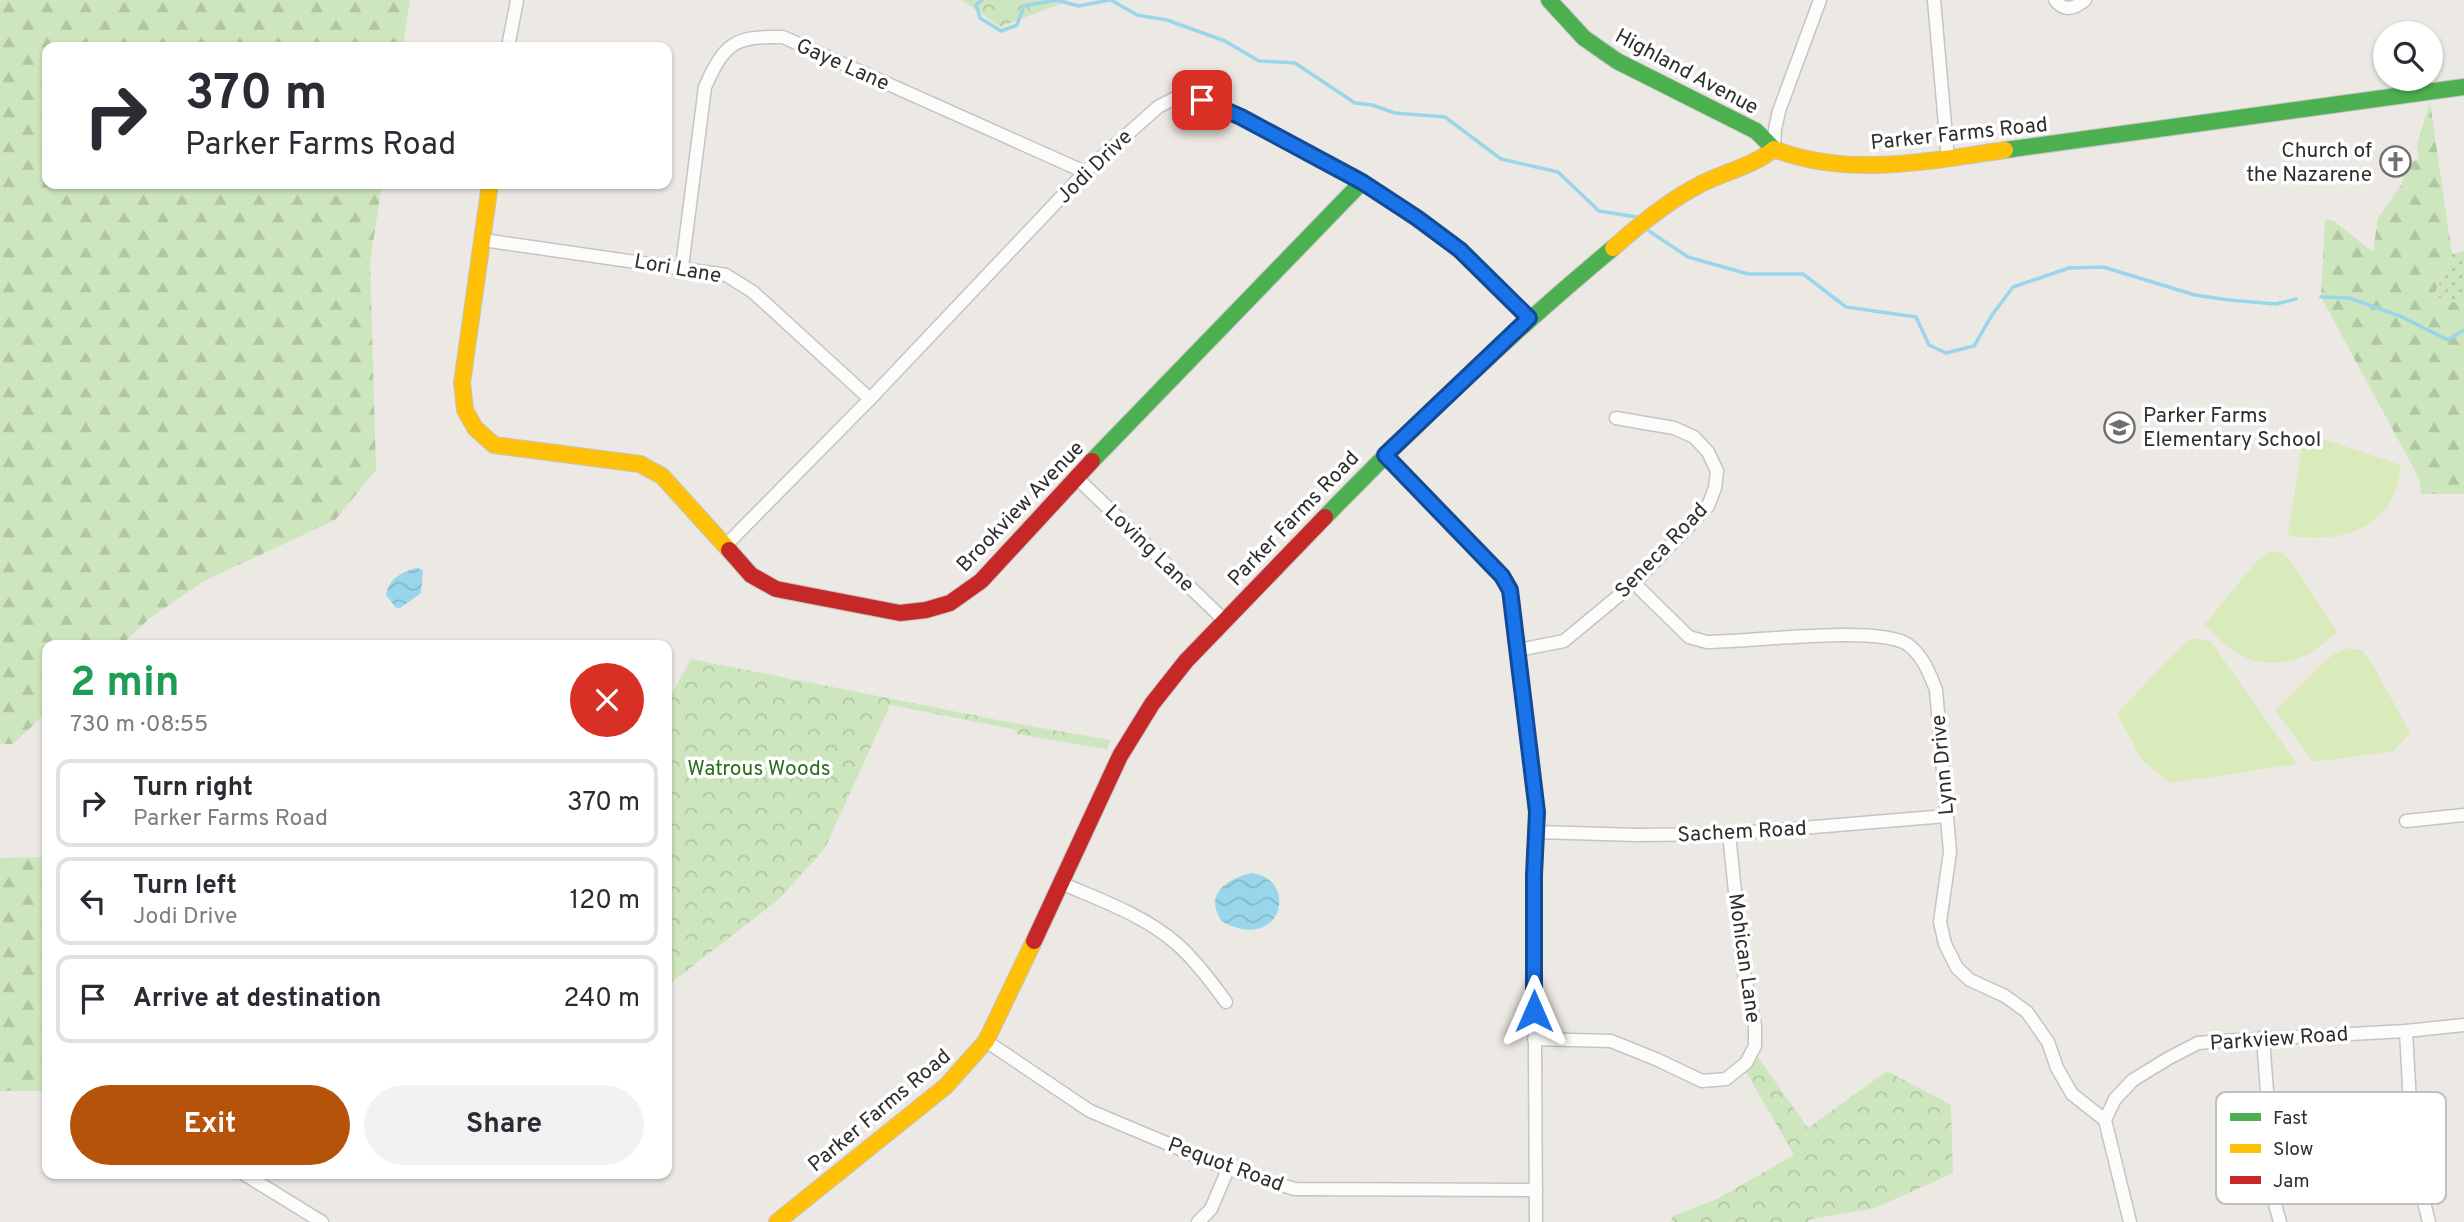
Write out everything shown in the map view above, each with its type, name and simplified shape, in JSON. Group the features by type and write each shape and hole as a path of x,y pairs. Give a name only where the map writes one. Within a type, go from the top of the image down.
{"street":[{"path":"509,42 517,0"},
{"name":"Highland Avenue","path":"1549,0 1584,38 1617,61 1756,131 1774,149"},
{"path":"1774,149 1779,111 1820,0"},
{"path":"1934,0 1948,159"},
{"path":"2054,0 2067,9 2085,0"},
{"name":"Gaye Lane","path":"682,267 705,87 715,64 734,44 754,37 783,37 1085,172"},
{"name":"Parker Farms Road","path":"777,1222 946,1086 986,1041 1136,726 1177,671 1385,455 1529,318 1674,199 1703,183 1763,158 1774,149 1797,158 1840,164 1948,159 2464,88"},
{"name":"Jodi Drive","path":"725,546 870,399 1085,172 1157,107 1177,97 1202,100 1231,113 1362,182 1460,250 1529,318"},
{"name":"Brookview Avenue","path":"489,189 462,383 465,411 475,428 494,444 640,464 662,476 751,575 776,589 900,613 926,610 950,603 981,580 1076,477 1362,182"},
{"name":"Lori Lane","path":"482,240 726,275 753,292 870,399"},
{"name":"Seneca Road","path":"1518,650 1564,641 1633,583 1708,506 1715,488 1717,471 1708,452 1693,437 1674,428 1616,418"},
{"path":"1385,455 1502,576 1510,590 1537,812 1534,875 1536,1222"},
{"name":"Loving Lane","path":"1076,477 1224,620"},
{"name":"Lynn Drive","path":"1633,583 1689,637 1707,642 1871,635 1907,645 1918,655 1930,673 1936,690 1950,852 1940,922 1945,944 1957,968 1969,980 2005,996 2027,1012 2048,1042 2057,1068 2072,1094 2105,1120"},
{"path":"2406,821 2464,815"},
{"name":"Sachem Road","path":"1537,832 1729,834 1947,816"},
{"name":"Mohican Lane","path":"1534,1039 1611,1041 1702,1081 1726,1079 1746,1063 1755,1046 1755,1025 1743,968 1729,834"},
{"path":"1061,883 1129,912 1175,942 1205,972 1226,1002"},
{"name":"Parkview Road","path":"2105,1120 2115,1099 2133,1080 2198,1043 2464,1025"},
{"path":"2406,1031 2409,1092"},
{"path":"2263,1037 2267,1092"},
{"name":"Pequot Road","path":"986,1041 1090,1111 1228,1169 1294,1189 1536,1190"},
{"path":"2105,1120 2130,1222"},
{"path":"1198,1222 1211,1209 1228,1169"},
{"path":"252,1179 322,1222"},
{"path":"2275,1204 2280,1222"},
{"path":"2424,1204 2429,1222"}],"green space":[{"path":"0,0 410,0 404,42 42,42 42,189 381,189 370,262 376,470 335,520 204,581 150,618 126,640 42,640 42,717 13,744 0,744"},
{"path":"962,0 1070,0 1000,27"},
{"path":"2430,102 2452,254 2434,295 2449,303 2464,300 2464,494 2421,494 2420,480 2321,297 2325,219 2334,221 2373,252 2378,218 2403,182 2400,163 2419,160 2417,144"},
{"path":"2464,251 2464,300 2449,303 2434,295 2452,254"},
{"path":"2317,437 2401,465 2397,486 2388,506 2367,525 2355,531 2315,538 2288,535 2302,445"},
{"path":"2269,552 2283,553 2337,632 2306,655 2276,663 2250,659 2238,653 2215,636 2205,624 2257,561"},
{"path":"2193,638 2211,642 2297,764 2171,783 2143,761 2117,714 2173,654"},
{"path":"2349,648 2362,650 2373,665 2410,733 2393,751 2313,762 2275,710 2333,654"},
{"name":"Watrous Woods","path":"691,659 1111,740 1106,749 1016,734 1017,730 890,705 825,848 778,900 672,982 672,693"},
{"path":"42,857 42,1091 0,1091 0,858"},
{"path":"1750,1046 1808,1128 1887,1071 1951,1105 1953,1173 1875,1208 1811,1219 1807,1222 1671,1222 1673,1216 1719,1198 1794,1155 1739,1060"}],"water":[{"path":"417,568 423,570 421,593 396,608 386,595 390,584 401,574"},
{"path":"1252,873 1267,878 1276,888 1278,911 1271,921 1261,928 1246,930 1222,921 1215,904 1224,885"}],"waterway":[{"path":"982,0 976,5 980,18 1001,31 1017,25 1024,6 1056,0 1079,6 1109,0"},
{"path":"1111,0 1137,15 1167,20 1225,41 1259,61 1295,63 1355,103 1372,105 1395,113 1445,117 1501,159 1558,172 1599,211 1637,217"},
{"path":"1649,231 1688,257 1748,274 1803,274 1846,307 1916,317 1929,345 1946,353 1974,346 2013,287 2069,268 2103,267 2195,295 2229,300 2276,304 2296,299"},
{"path":"2321,297 2349,298 2400,316 2448,340 2464,330"}],"traffic: fast":[{"path":"1549,0 1584,38 1617,61 1756,131 1774,149"},
{"path":"2005,150 2464,87"},
{"path":"1092,461 1362,182"},
{"path":"1325,517 1466,378 1613,248"}],"traffic: slow":[{"path":"1613,248 1677,198 1701,184 1757,160 1774,149 1802,158 1860,165 1918,162 2005,150"},
{"path":"489,189 462,383 465,410 475,428 494,445 640,464 662,476 729,550"},
{"path":"777,1222 946,1086 986,1041 1034,941"}],"traffic: jam":[{"path":"729,550 751,575 776,589 900,613 926,610 950,603 981,581 1092,461"},
{"path":"1034,941 1120,756 1152,704 1186,661 1325,517"}],"place":[{"name":"Church of the Nazarene","path":"2395,162"},
{"name":"Parker Farms Elementary School","path":"2120,427"}],"route":[{"path":"1202,100 1241,117 1362,182 1417,218 1460,250 1529,318 1385,455 1502,576 1510,590 1537,812 1534,1011"}]}
